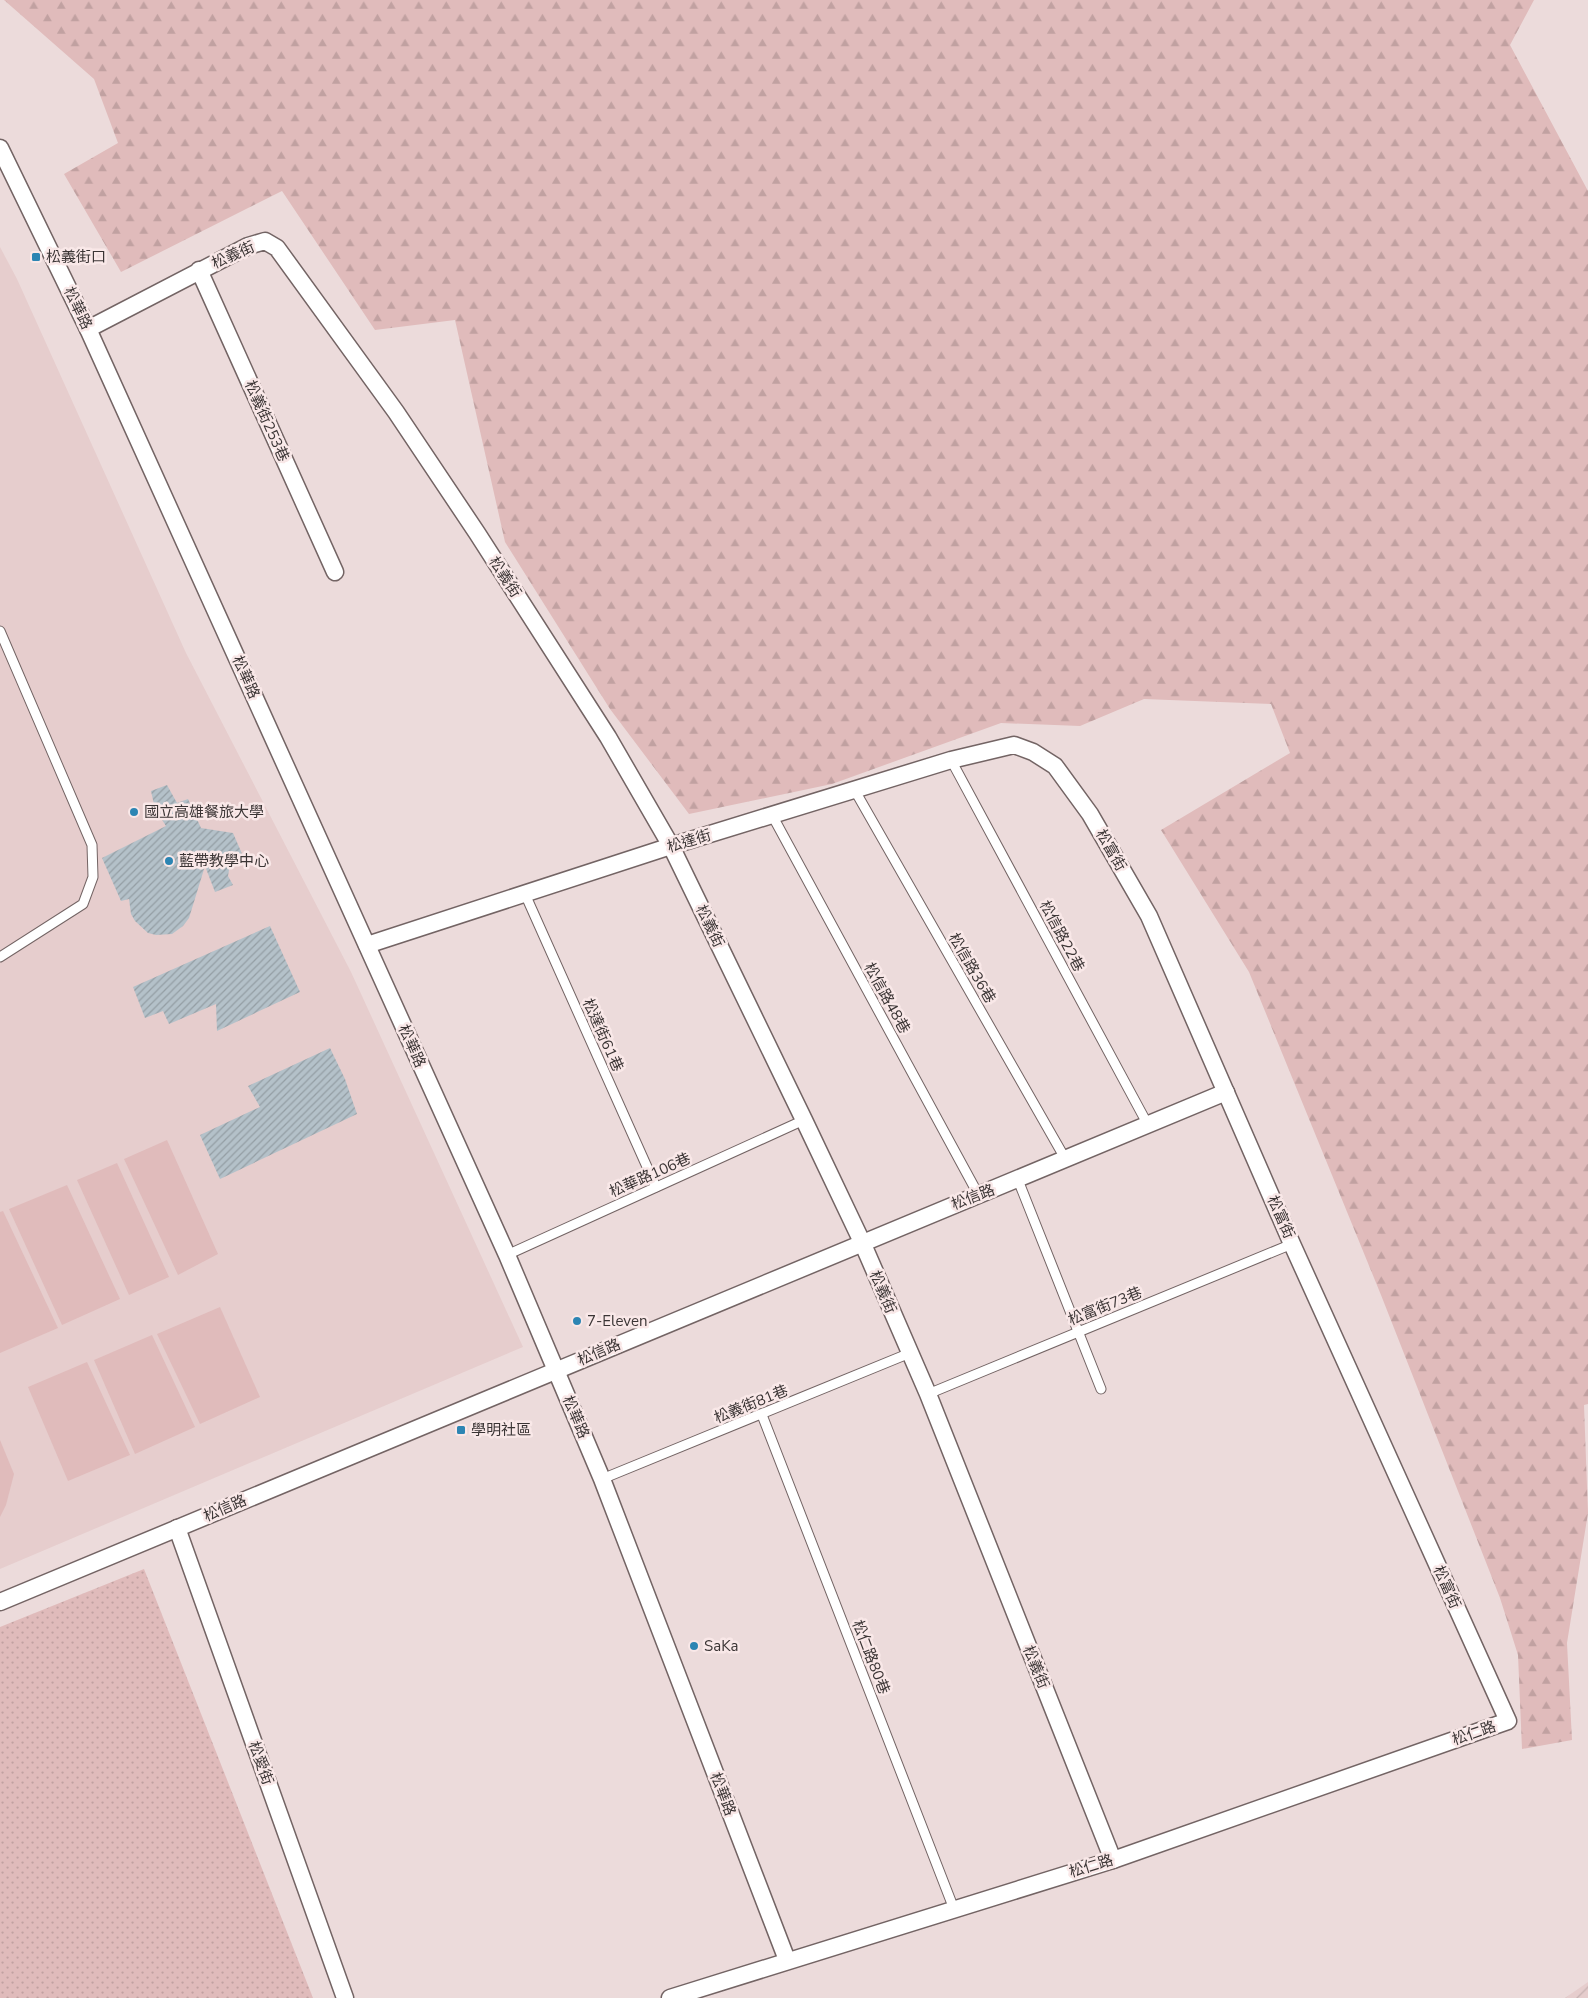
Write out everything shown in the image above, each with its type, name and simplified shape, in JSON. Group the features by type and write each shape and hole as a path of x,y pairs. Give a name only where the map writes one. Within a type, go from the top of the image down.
{"street":[{"name":"松華路","path":"0,148 88,329 507,1255 602,1479 786,1960"},
{"name":"松義街","path":"88,329 198,270 248,246 265,241 277,248 396,412 477,533 608,737 671,846 862,1242 928,1394 1113,1860"},
{"name":"松義街253巷","path":"198,270 335,572"},
{"name":"松達街","path":"367,945 671,846 854,789 951,760 1014,745"},
{"name":"松富街","path":"1014,745 1034,752 1055,766 1090,814 1149,916 1292,1244 1508,1721"},
{"name":"松信路","path":"0,1602 1226,1092"},
{"name":"松愛街","path":"177,1528 345,1998"},
{"name":"松仁路","path":"670,1998 786,1960 1113,1860 1508,1721"}],"lane":[{"path":"0,631 92,844 93,876 82,904 0,957"},
{"name":"松信路22巷","path":"951,760 1148,1125"},
{"name":"松信路36巷","path":"854,789 1066,1160"},
{"name":"松信路48巷","path":"772,815 978,1194"},
{"name":"松達街61巷","path":"525,894 656,1187"},
{"name":"松華路106巷","path":"507,1255 804,1120"},
{"path":"1018,1180 1101,1389"},
{"name":"松富街73巷","path":"928,1394 1292,1244"},
{"name":"松義街81巷","path":"602,1479 910,1353"},
{"name":"松仁路80巷","path":"762,1415 954,1909"}],"shaded area":[{"name":"國立高雄餐旅大學","path":"0,247 17,279 186,653 351,972 523,1347 0,1569"},
{"path":"1588,1982 1588,1998 1565,1998"}],"green space":[{"path":"4,0 1534,0 1510,45 1588,191 1588,1404 1584,1405 1588,1513 1567,1643 1572,1740 1522,1749 1518,1655 1500,1598 1381,1295 1249,972 1161,830 1290,753 1271,704 1144,699 1080,726 1001,723 832,784 689,814 610,709 505,542 455,320 375,330 282,191 121,272 64,174 118,143 94,79"},
{"path":"167,1140 218,1254 178,1275 124,1159"},
{"path":"117,1163 169,1277 129,1295 77,1180"},
{"path":"67,1185 120,1299 62,1325 9,1209"},
{"path":"3,1211 58,1328 0,1353 0,1212"},
{"path":"220,1307 260,1397 200,1424 157,1334"},
{"path":"152,1335 195,1427 135,1454 94,1360"},
{"path":"87,1362 130,1455 68,1481 28,1387"},
{"path":"0,1440 14,1474 6,1505 0,1517"},
{"path":"144,1569 313,1998 0,1998 0,1627"}],"building":[{"name":"藍帶教學中心","path":"167,785 177,803 188,799 201,828 233,833 243,856 230,864 228,876 233,885 215,892 205,866 189,918 183,926 172,934 156,935 148,933 135,921 131,914 129,899 121,901 102,858 166,826 155,809 151,791"},
{"path":"270,926 300,992 217,1031 216,1004 169,1024 163,1011 145,1018 133,987"},
{"path":"330,1048 345,1079 357,1114 220,1179 200,1135 260,1107 248,1086"}],"place":[{"name":"松義街口","path":"36,257"},
{"name":"國立高雄餐旅大學","path":"134,812"},
{"name":"藍帶教學中心","path":"169,861"},
{"name":"7-Eleven","path":"577,1321"},
{"name":"學明社區","path":"461,1430"},
{"name":"SaKa","path":"694,1646"}]}
